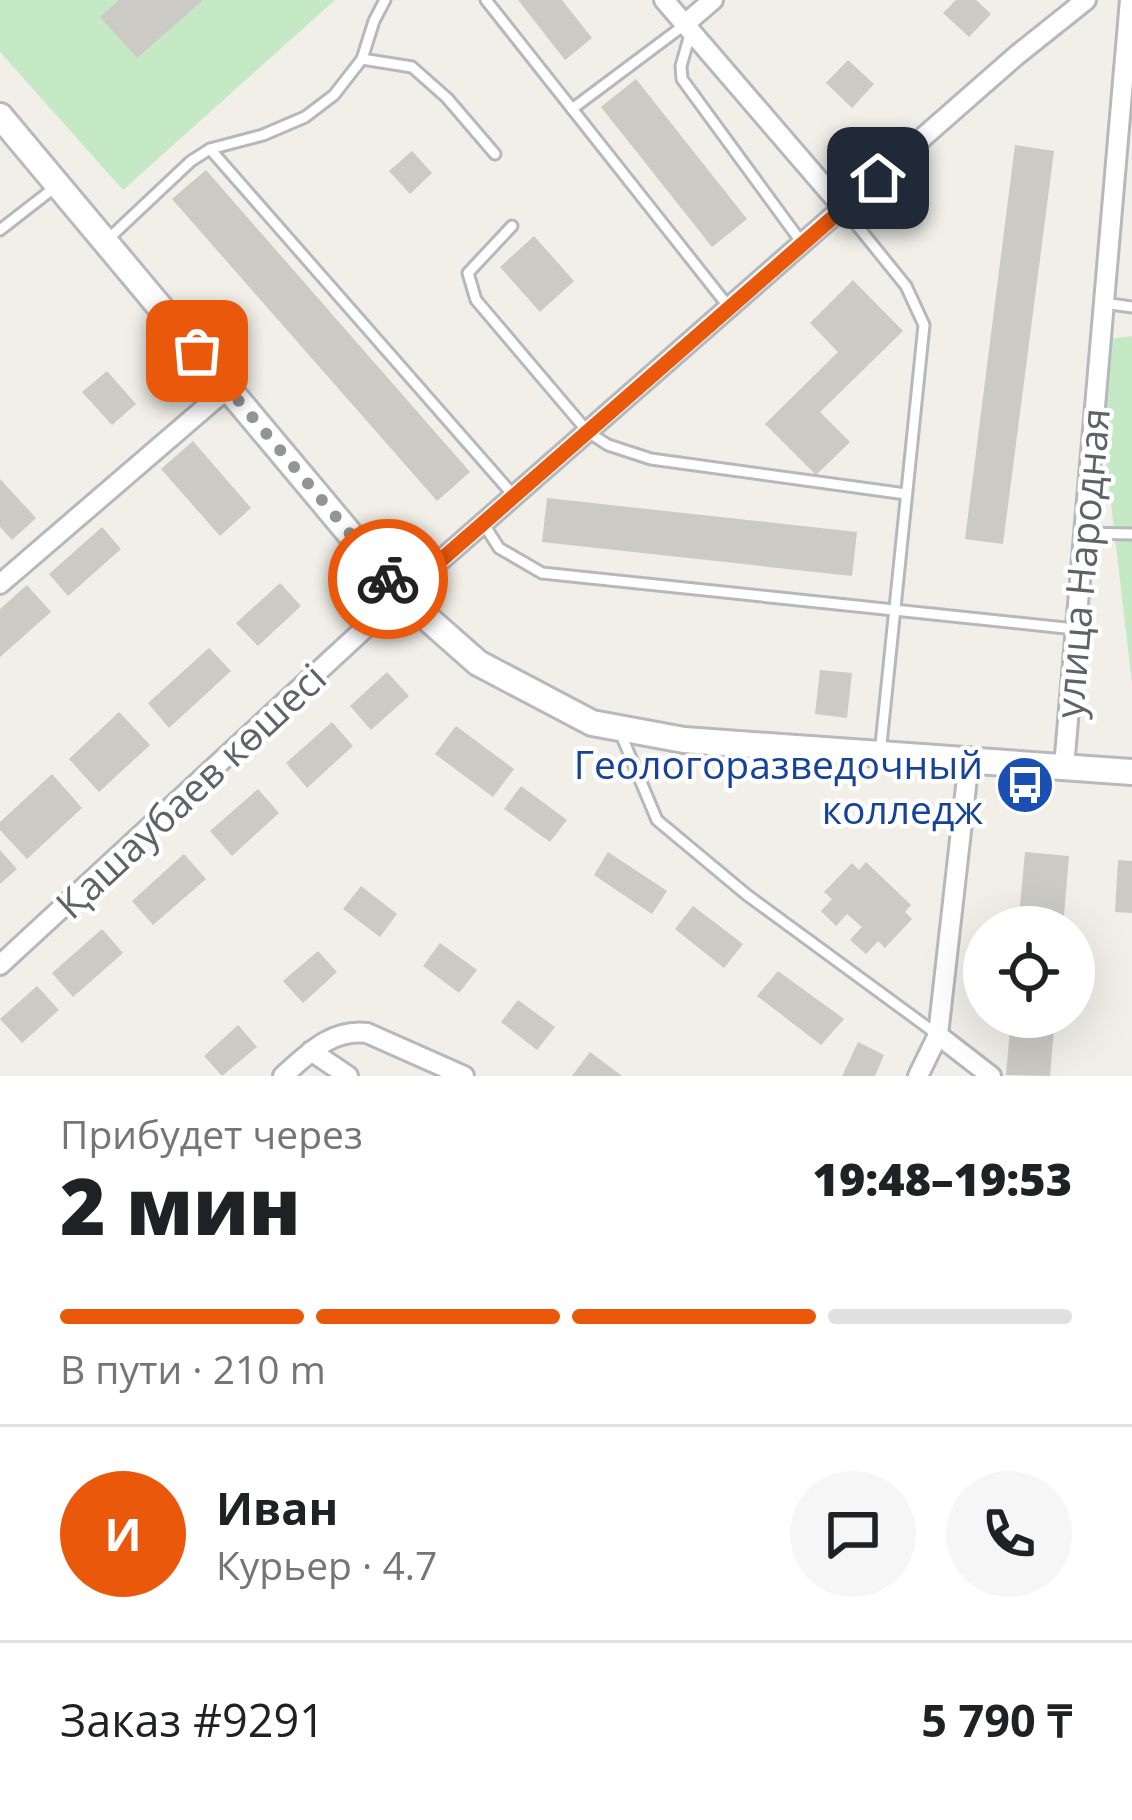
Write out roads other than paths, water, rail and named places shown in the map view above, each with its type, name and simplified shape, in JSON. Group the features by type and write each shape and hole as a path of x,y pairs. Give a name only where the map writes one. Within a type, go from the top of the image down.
{"street":[{"path":"664,0 843,208"},
{"path":"688,28 713,0"},
{"name":"Қашаубаев көшесі","path":"0,965 401,595 1017,55 1086,0"},
{"name":"улица Народная","path":"1064,767 1130,0"},
{"path":"0,116 401,595 478,664 592,723 684,740 1132,772"},
{"path":"0,584 228,388"},
{"path":"918,1076 938,1035 969,760"},
{"path":"284,1076 328,1039 350,1031 367,1033 464,1076"},
{"path":"938,1035 991,1076"},
{"path":"311,1051 348,1076"}],"lane":[{"path":"105,242 191,161 210,149 263,135 305,116 334,95 362,59 385,0"},
{"path":"486,0 729,308"},
{"path":"572,109 688,28"},
{"path":"688,28 682,79 803,243"},
{"path":"362,59 412,67 447,98 495,154"},
{"path":"210,149 514,496"},
{"path":"0,230 58,185"},
{"path":"843,208 906,286 924,326 880,754"},
{"path":"512,226 468,273 476,300 588,431 608,445 651,459 906,494"},
{"path":"1103,303 1132,307"},
{"path":"483,523 499,548 542,573 1076,629"},
{"path":"1084,532 1132,533"},
{"path":"618,728 657,820 747,895 938,1035"}],"place":[{"name":"Геологоразведочный колледж","path":"1025,785"}]}
